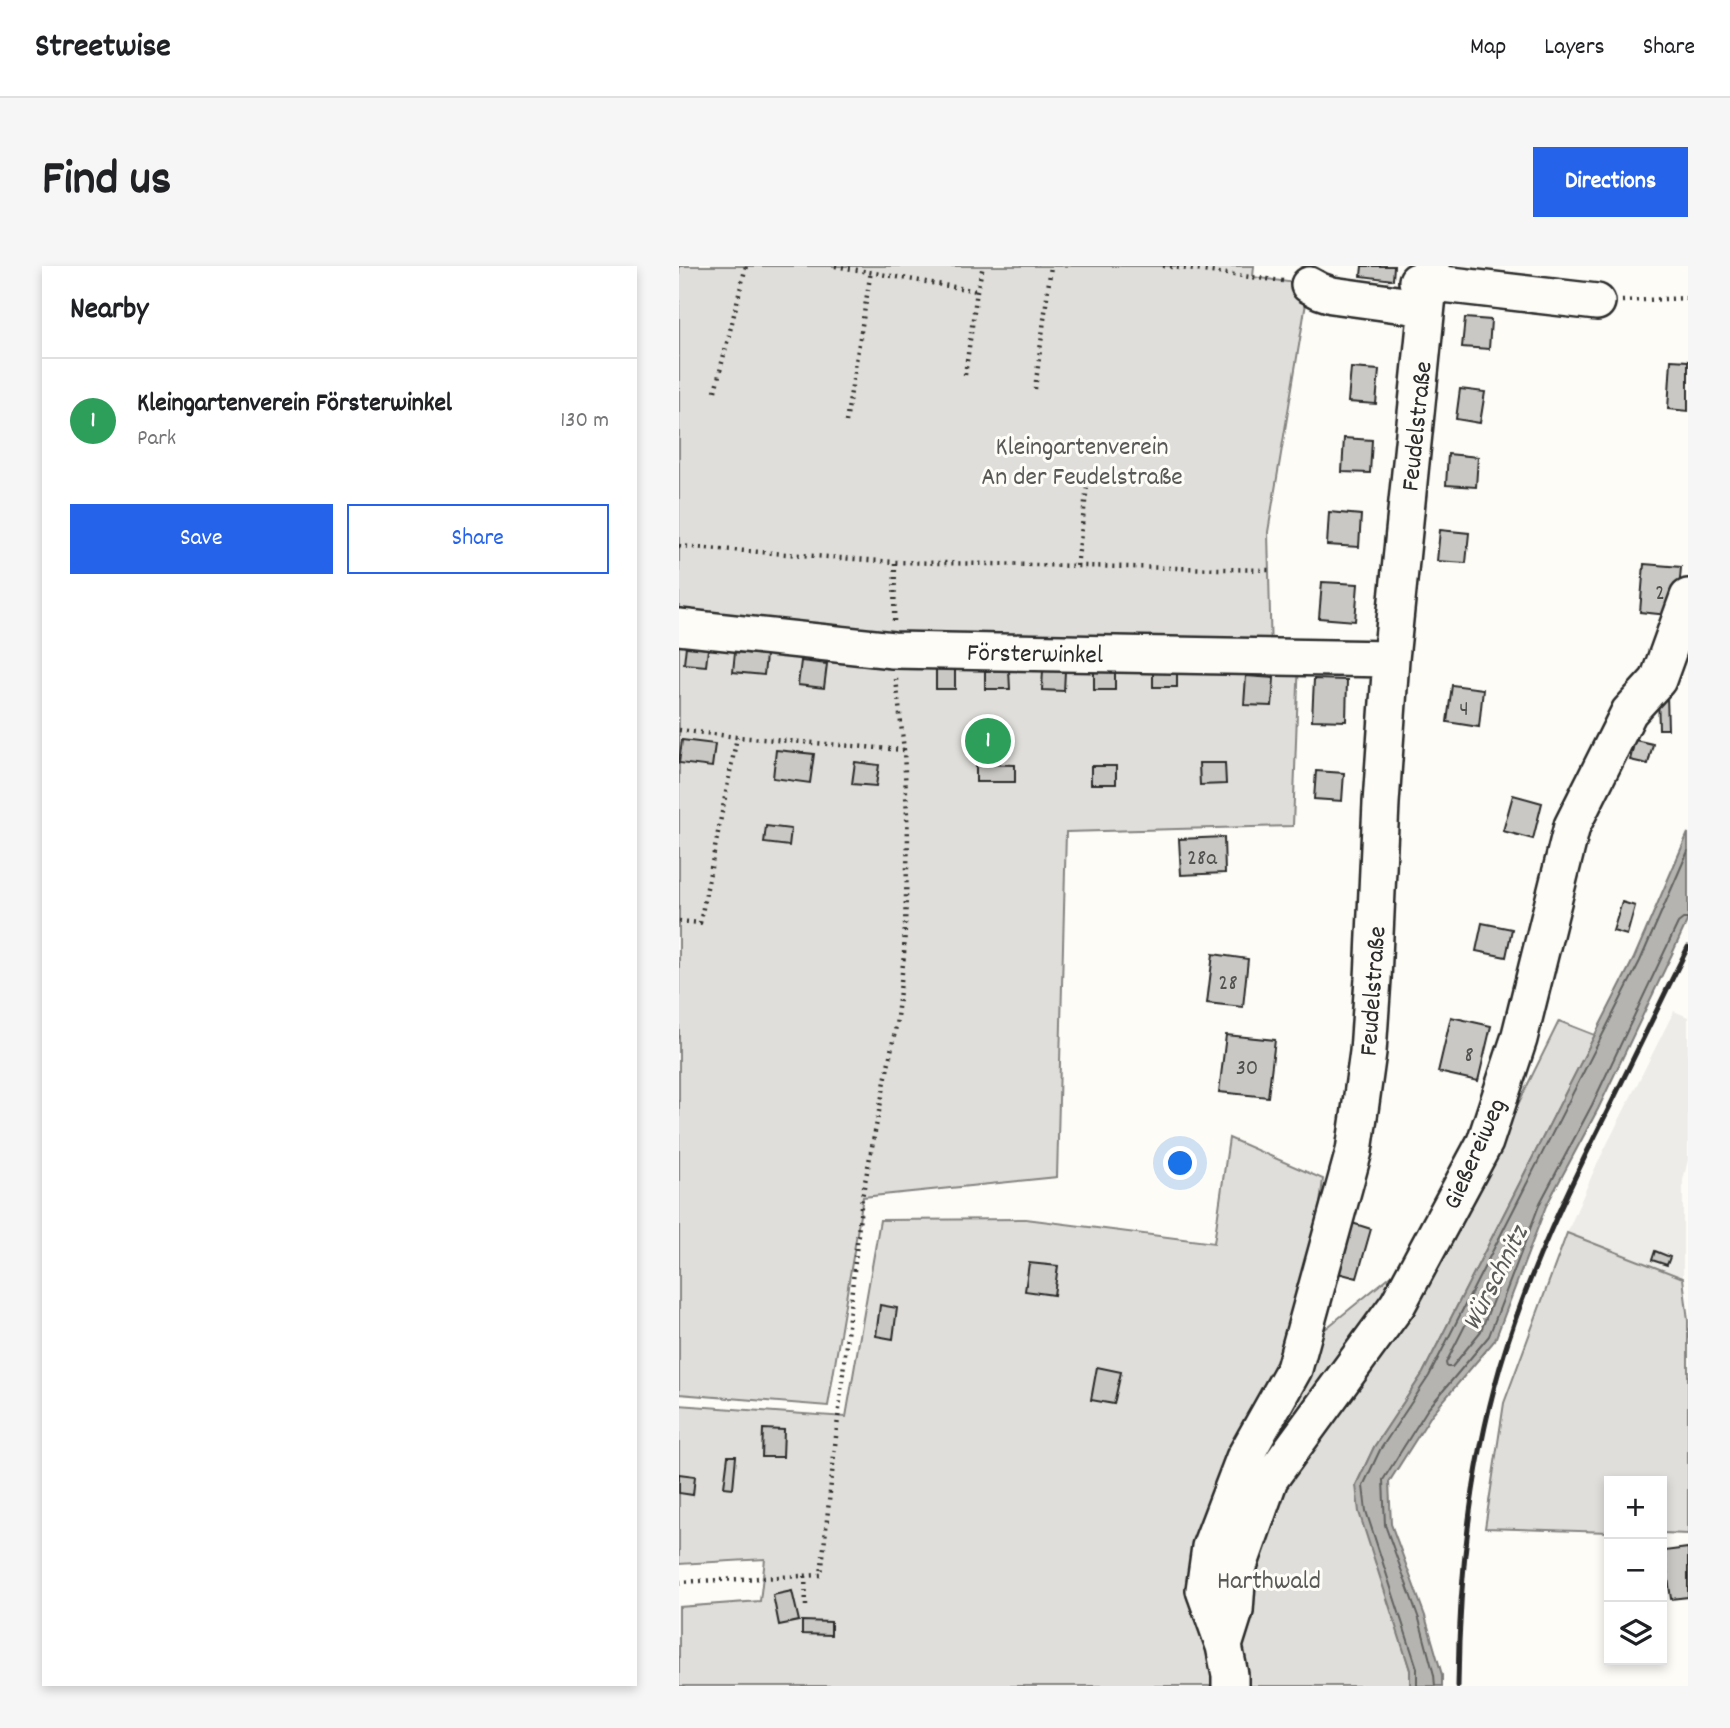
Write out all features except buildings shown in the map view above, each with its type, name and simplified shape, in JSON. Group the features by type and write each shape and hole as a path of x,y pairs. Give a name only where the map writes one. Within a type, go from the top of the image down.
{"street":[{"path":"1310,285 1332,295 1426,285 1597,302"},
{"name":"Feudelstraße","path":"1230,1686 1224,1646 1204,1590 1210,1547 1244,1458 1294,1368 1354,1151 1368,1052 1391,659 1426,285"},
{"name":"Gießereiweg","path":"1224,1646 1235,1611 1238,1569 1270,1479 1398,1304 1485,1142 1519,1040 1572,826 1629,712 1658,680 1688,597"},
{"name":"Försterwinkel","path":"679,627 893,650 1391,659"}],"path":[{"path":"715,391 746,266"},
{"path":"835,266 977,291"},
{"path":"965,376 983,266"},
{"path":"1035,388 1051,266"},
{"path":"1163,266 1310,285"},
{"path":"846,422 871,271"},
{"path":"1597,302 1688,298"},
{"path":"1077,566 1087,486"},
{"path":"679,546 895,562 1269,570"},
{"path":"679,1581 821,1575 862,1197 896,1026 904,955 908,838 904,750 893,650 895,562"},
{"path":"679,730 904,750"},
{"path":"679,920 700,923 737,737"},
{"path":"805,1576 806,1606"}],"shaded area":[{"path":"1674,1011 1688,1017 1688,1160 1683,1180 1683,1278 1567,1233 1596,1166"}],"green space":[{"name":"Kleingartenverein An der Feudelstraße","path":"679,266 1254,266 1253,277 1309,285 1268,532 1271,656 1299,657 1293,826 1066,832 1057,1177 863,1197 828,1406 679,1394"},
{"name":"Harthwald","path":"1559,1021 1595,1035 1423,1373 1374,1447 1356,1485 1410,1670 1410,1686 679,1686 679,1607 760,1601 765,1559 679,1564 679,1405 846,1417 880,1220 1026,1219 1214,1243 1229,1138 1323,1179 1303,1347 1462,1218"},
{"path":"1567,1233 1683,1278 1688,1321 1688,1534 1667,1533 1667,1476 1604,1476 1604,1532 1485,1528 1504,1403"}],"water":[{"name":"Würschnitz","path":"1688,833 1688,919 1598,1109 1546,1206 1495,1340 1432,1414 1389,1482 1391,1524 1425,1616 1442,1675 1442,1686 1410,1686 1410,1670 1359,1512 1356,1485 1374,1447 1423,1373 1634,958"}],"railway":[{"path":"1458,1686 1468,1525 1481,1446 1500,1367 1549,1233 1688,947"}],"place":[{"name":"Kleingartenverein Försterwinkel","path":"988,741"}]}
